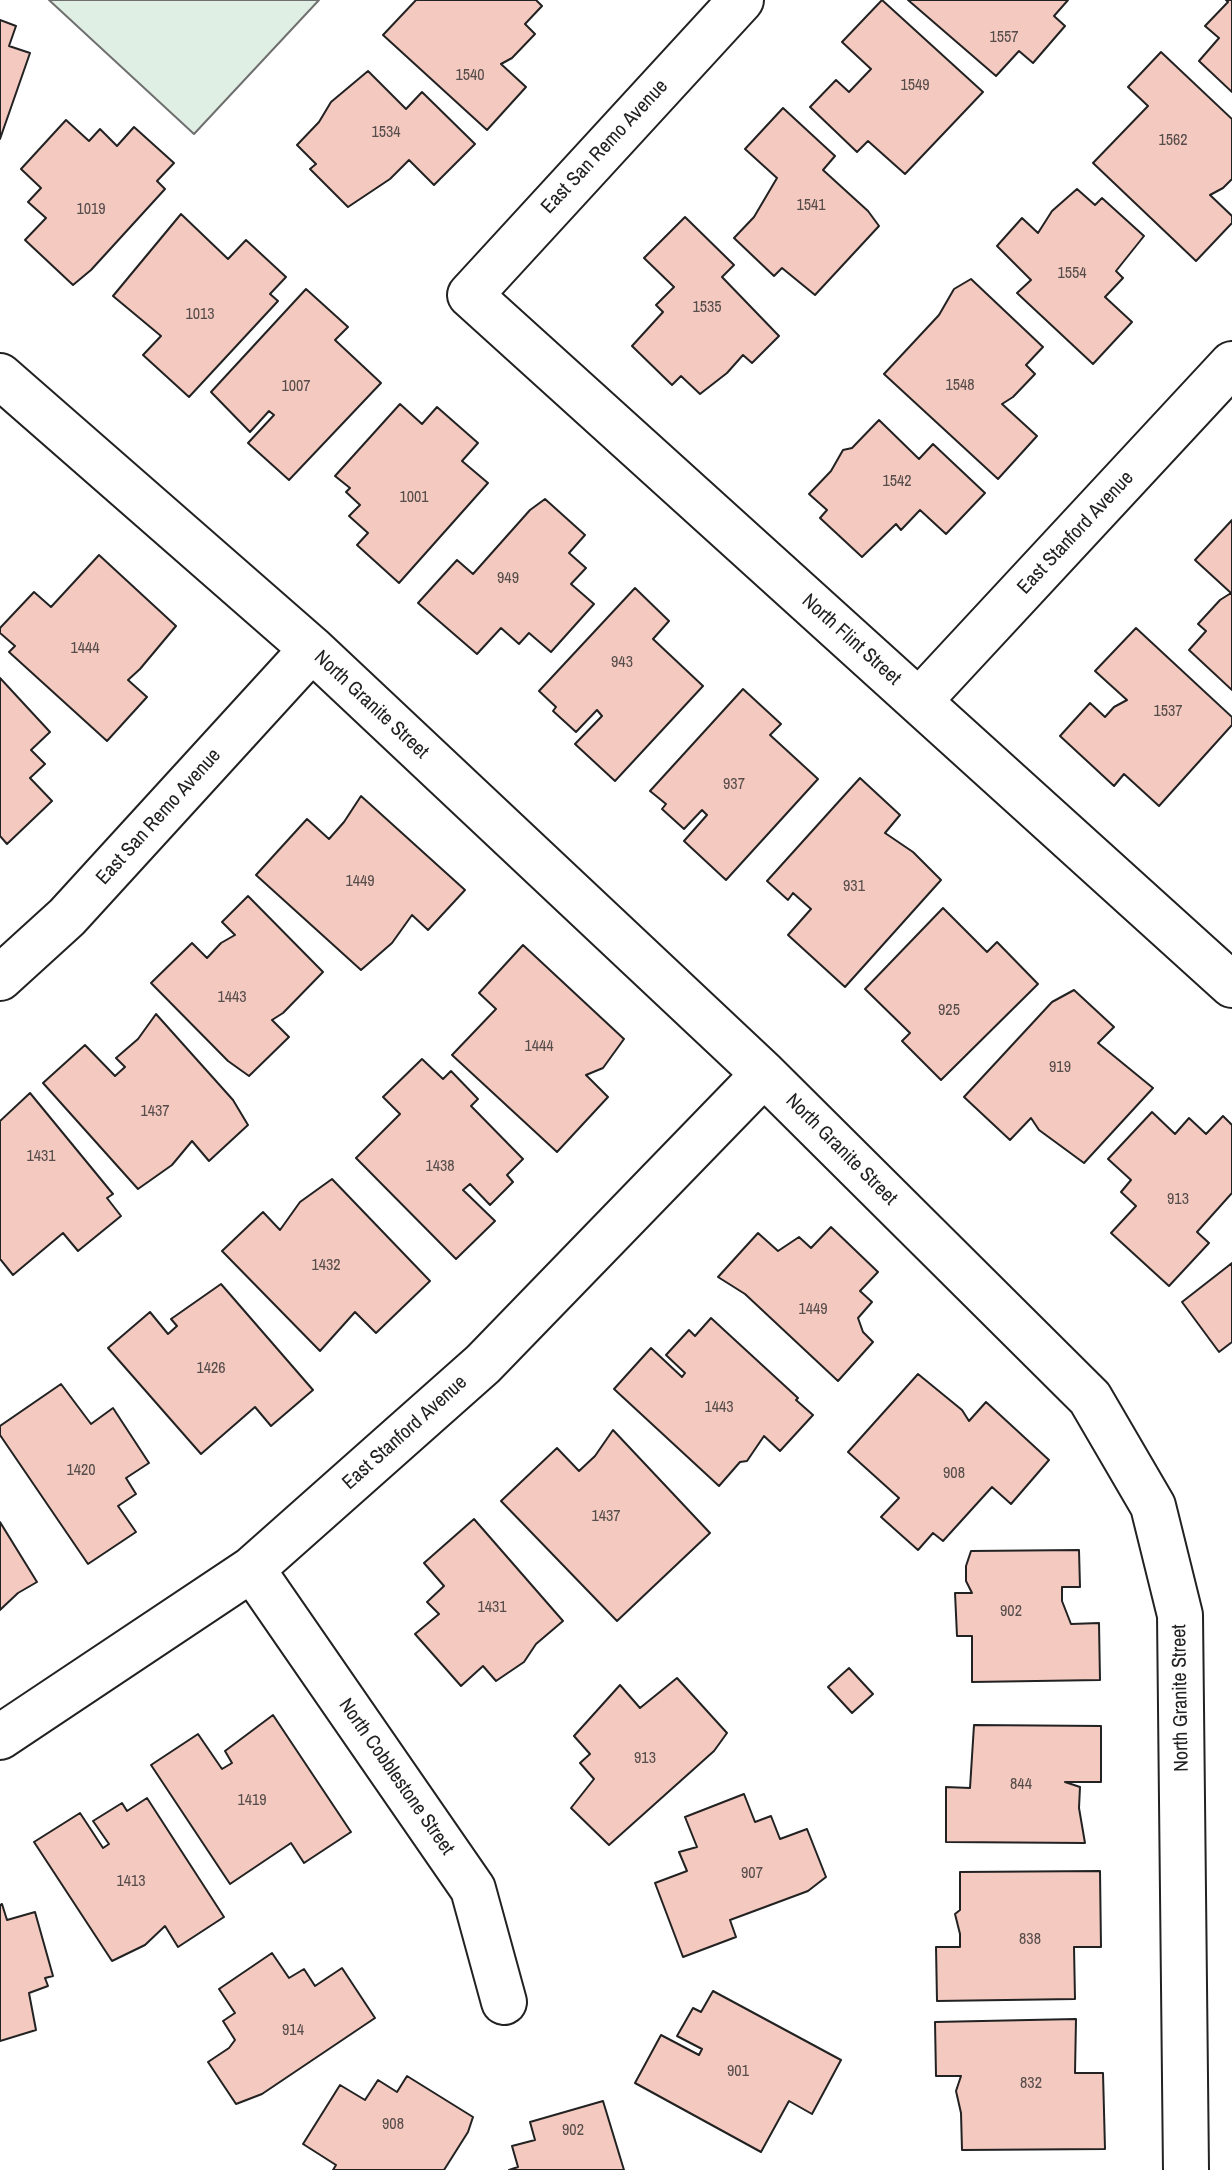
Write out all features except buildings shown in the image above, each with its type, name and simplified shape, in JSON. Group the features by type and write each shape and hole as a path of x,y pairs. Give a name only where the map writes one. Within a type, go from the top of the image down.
{"street":[{"name":"East San Remo Avenue","path":"470,295 741,0"},
{"name":"North Flint Street","path":"470,295 1232,985"},
{"name":"East Stanford Avenue","path":"919,701 1232,364"},
{"name":"North Granite Street","path":"0,376 312,649 764,1074 1090,1398 1153,1506 1180,1615 1186,2170"},
{"name":"East San Remo Avenue","path":"0,978 67,917 312,649"},
{"name":"East Stanford Avenue","path":"0,1737 252,1569 483,1364 764,1074"},
{"name":"North Cobblestone Street","path":"252,1569 473,1889 504,2002"}],"green space":[{"path":"49,0 319,0 194,134"}]}
